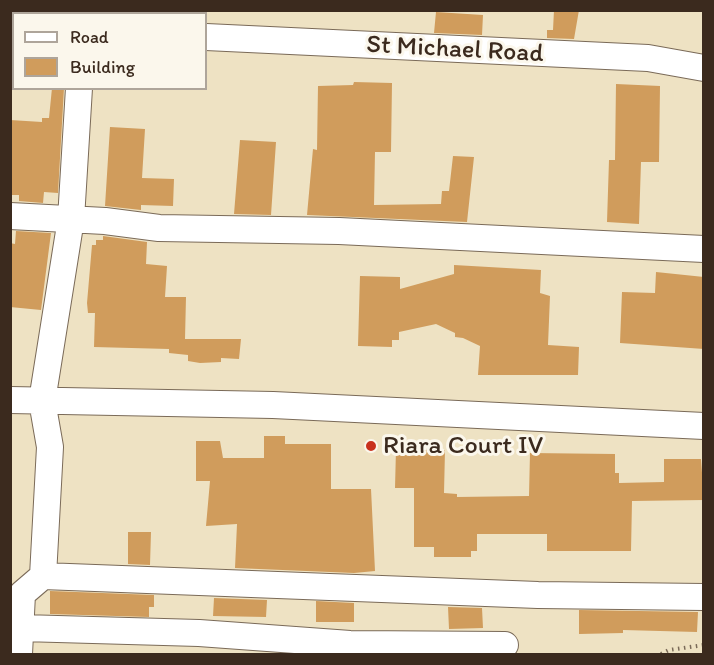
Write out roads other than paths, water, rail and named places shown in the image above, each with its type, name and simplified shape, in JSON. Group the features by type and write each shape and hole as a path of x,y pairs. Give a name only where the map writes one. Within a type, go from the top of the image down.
{"street":[{"name":"St Michael Road","path":"207,37 387,48 648,58 704,68"},
{"path":"43,576 50,447 42,401 71,219 79,90"},
{"path":"10,216 71,219 159,228 339,231 704,249"},
{"path":"10,400 273,405 704,426"},
{"path":"19,654 22,628 16,594 43,576 538,595 704,597"},
{"path":"22,628 199,633 350,644 505,645"}],"place":[{"name":"Riara Court IV","path":"371,446"}]}
